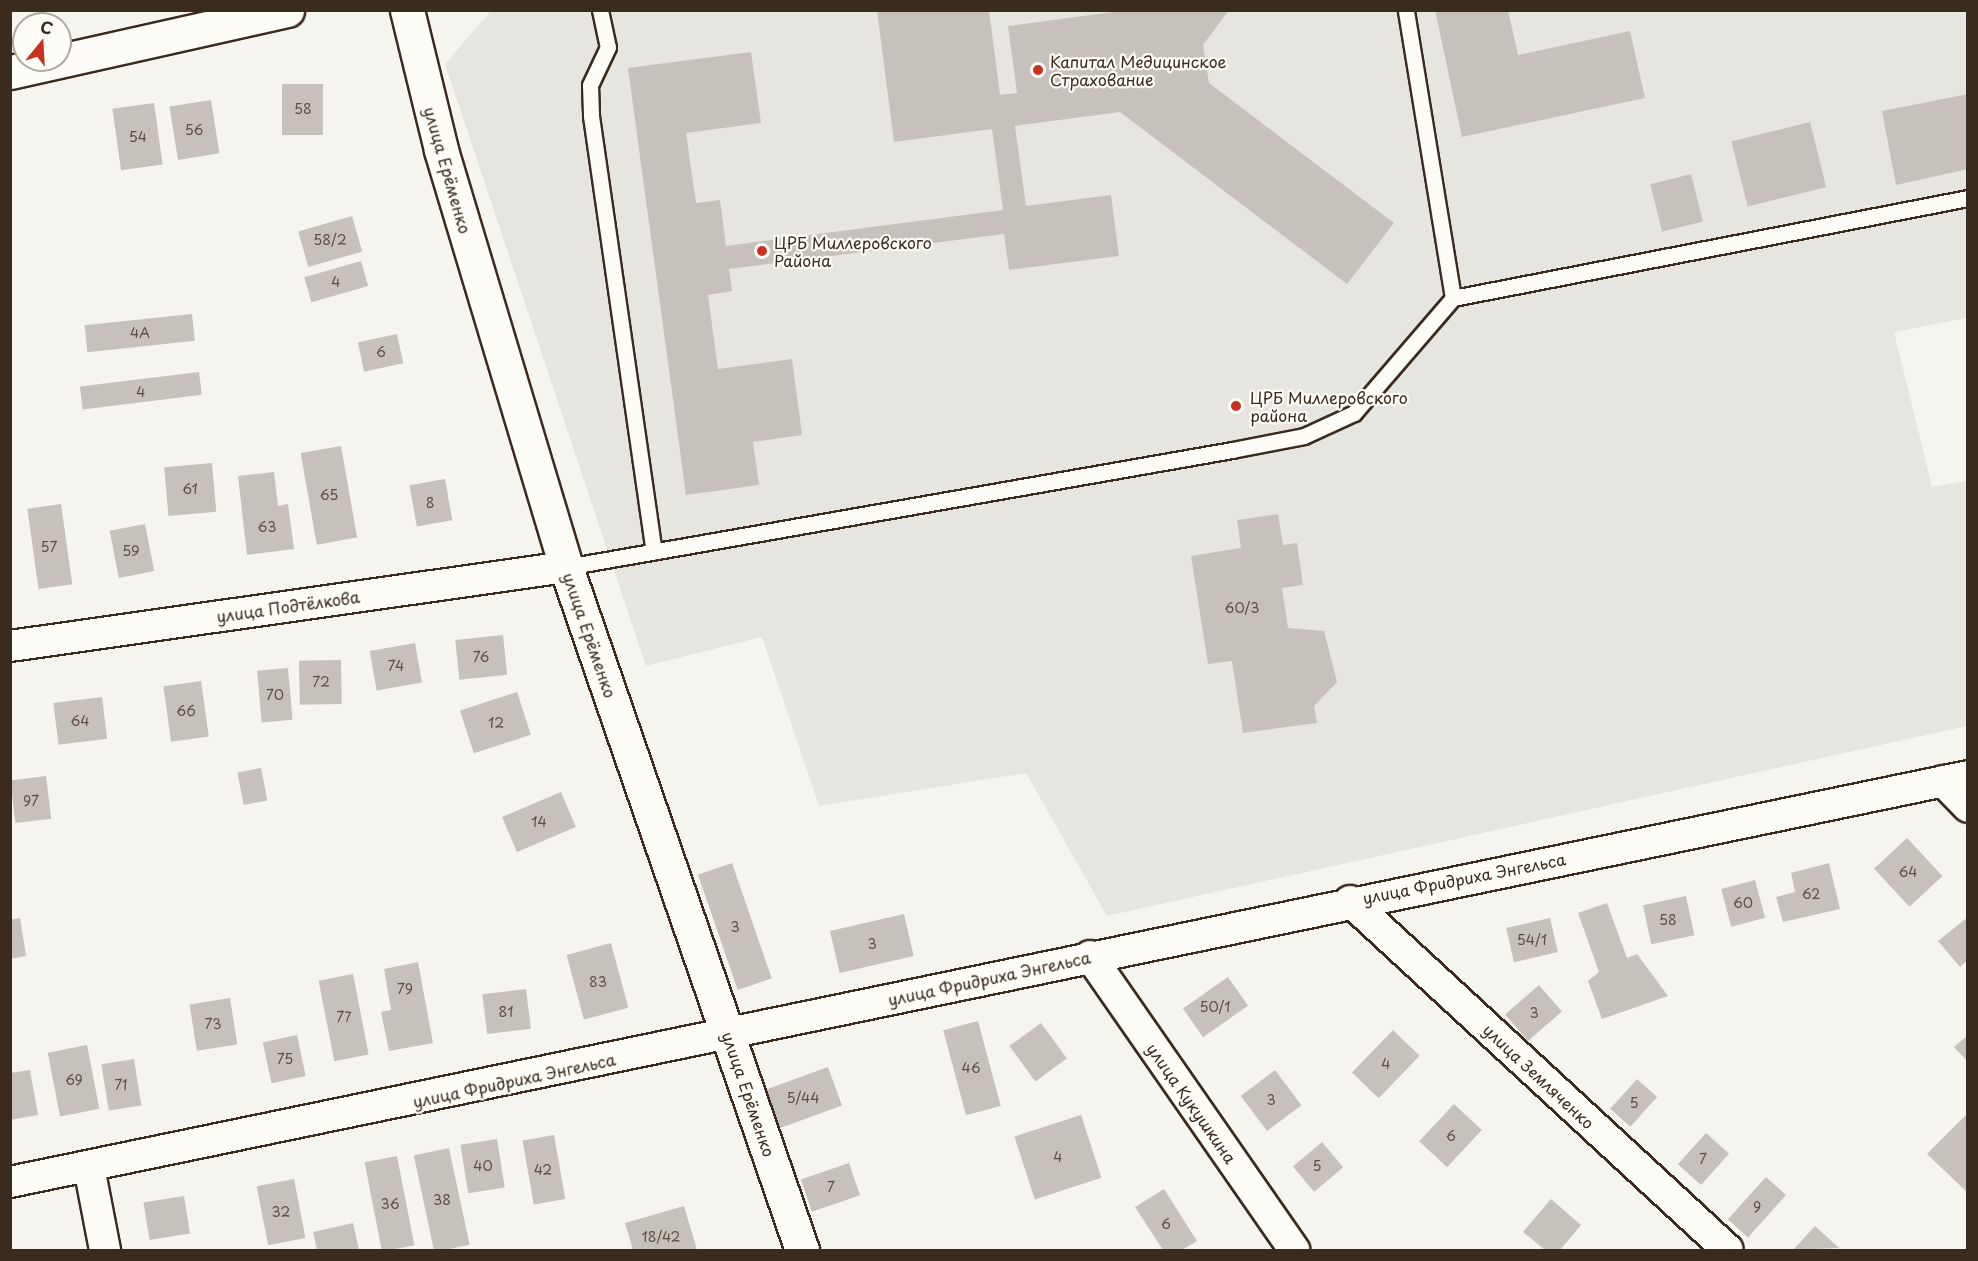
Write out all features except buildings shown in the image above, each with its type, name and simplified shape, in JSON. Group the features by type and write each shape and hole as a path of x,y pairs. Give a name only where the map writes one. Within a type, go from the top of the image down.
{"street":[{"path":"10,72 287,10"},
{"name":"улица Ерёменко","path":"407,10 441,150 566,567 802,1251"},
{"name":"улица Подтёлкова","path":"10,646 566,567"},
{"path":"1955,779 1968,807"},
{"name":"улица Фридриха Энгельса","path":"10,1182 729,1036 1350,901 1955,779"},
{"name":"улица Земляченко","path":"1350,901 1728,1251"},
{"name":"улица Кукушкина","path":"1090,956 1294,1251"},
{"path":"88,1167 105,1251"}],"lane":[{"path":"600,10 608,47 590,85 591,116 654,551"},
{"path":"1406,10 1454,298"},
{"path":"566,567 1304,436 1354,413 1454,298 1968,198"}],"shaded area":[{"name":"ЦРБ Миллеровского района","path":"492,10 1967,11 1967,318 1894,332 1932,487 1967,481 1967,726 1107,916 1026,773 819,806 762,637 646,666 445,64"}],"place":[{"name":"Капитал Медицинское Страхование","path":"1038,70"},
{"name":"ЦРБ Миллеровского Района","path":"762,251"},
{"name":"ЦРБ Миллеровского района","path":"1236,406"}]}
